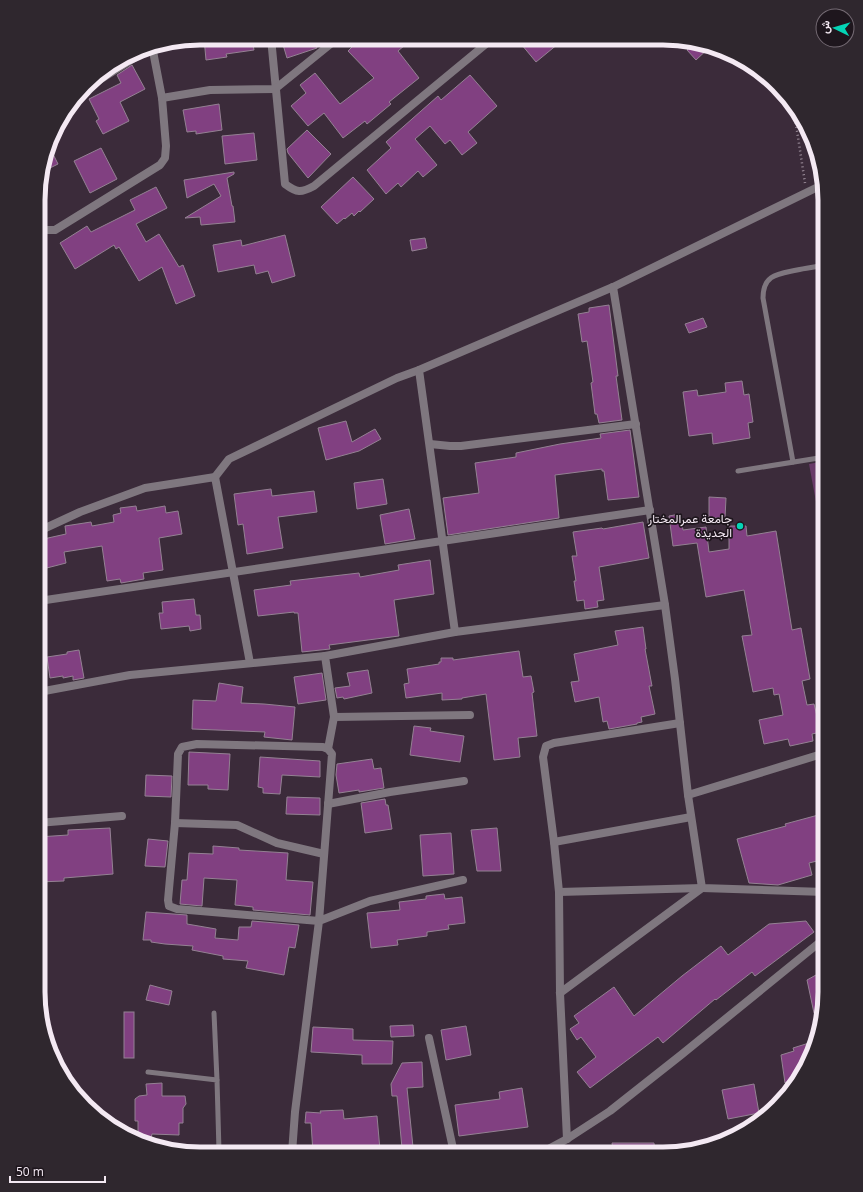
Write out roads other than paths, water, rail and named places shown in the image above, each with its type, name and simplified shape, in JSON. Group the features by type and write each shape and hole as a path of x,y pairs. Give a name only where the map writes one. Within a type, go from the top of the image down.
{"street":[{"path":"271,45 285,184 295,191 304,191 314,186 485,45"},
{"path":"162,98 210,90 275,88 329,45"},
{"path":"45,230 55,230 160,166 165,158 166,146 162,98 153,52"},
{"path":"45,529 80,512 145,488 215,477 229,459 397,378 613,287 818,188"},
{"path":"613,287 650,510 680,723 691,817 702,888"},
{"path":"419,370 455,632"},
{"path":"430,444 461,446 636,424"},
{"path":"215,477 250,663"},
{"path":"45,600 650,510"},
{"path":"45,691 130,675 325,656 455,632 664,605"},
{"path":"325,656 334,717 328,749"},
{"path":"334,717 470,715"},
{"path":"567,1139 560,993 559,892 543,756 546,746 554,743 680,723"},
{"path":"292,1147 295,1112 319,920 332,754 328,749 323,747 197,744 182,747 178,754 175,823 168,900 169,906 177,909 319,920 370,901 463,880"},
{"path":"688,795 818,755"},
{"path":"328,804 390,792 464,781"},
{"path":"45,822 122,816"},
{"path":"554,842 691,817"},
{"path":"175,823 237,825 277,843 324,854"},
{"path":"559,892 702,888 818,892"},
{"path":"560,993 702,888"},
{"path":"552,1147 567,1139 610,1110 681,1055 818,944"},
{"path":"429,1038 453,1147"}],"lane":[{"path":"793,462 763,292 768,280 778,274 818,266"},
{"path":"738,471 818,458"},
{"path":"214,1013 219,1147"},
{"path":"148,1072 217,1080"}],"place":[{"name":"جامعة عمرالمختار الجديدة","path":"740,526"}]}
